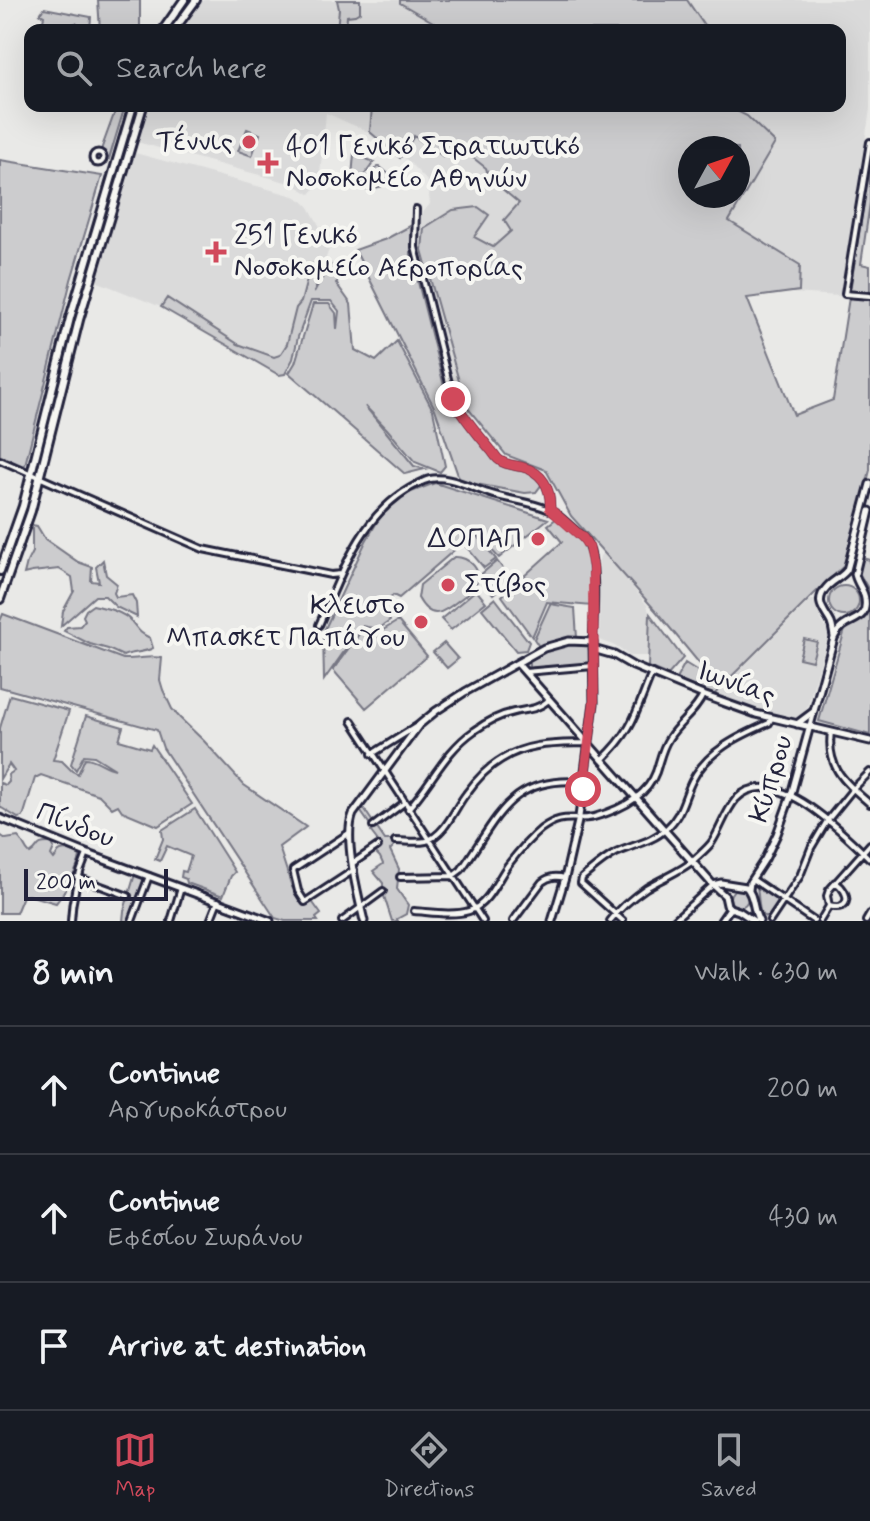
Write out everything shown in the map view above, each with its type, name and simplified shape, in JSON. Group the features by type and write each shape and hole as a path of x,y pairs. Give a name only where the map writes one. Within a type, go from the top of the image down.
{"main road":[{"path":"167,24 184,0"},
{"path":"178,24 196,0"},
{"path":"0,571 32,474 70,318 131,112"},
{"path":"0,599 31,511 82,308 141,112"}],"street":[{"path":"870,142 845,294 870,296"},
{"path":"98,164 114,168"},
{"path":"416,209 415,247 453,399 498,459 526,468 546,484 550,509"},
{"path":"0,460 203,549 331,575 341,574"},
{"path":"319,625 341,574 372,519 392,501 427,479 446,479 499,497 550,509 575,530 589,547 593,567 594,703 579,817 552,921"},
{"name":"Κύπρου","path":"834,638 830,620 822,610 821,597 828,585 847,570 870,484"},
{"name":"Κύπρου","path":"749,890 751,880 777,834 791,795 834,638 845,624 861,616 868,605 856,579 870,511"},
{"path":"860,553 870,556"},
{"path":"830,620 845,624"},
{"path":"372,754 465,692 544,648 577,640 593,646"},
{"name":"Ιωνίας","path":"593,646 703,695 771,719 870,741"},
{"path":"517,663 725,896 727,905 756,921"},
{"path":"525,672 593,666"},
{"path":"602,760 624,737 639,709 652,673"},
{"path":"414,911 461,912 474,908 483,901 507,866 534,835 557,820 590,818 637,798 651,784 668,738 703,695"},
{"path":"373,826 416,800 463,739 491,721 511,712 538,708 549,699"},
{"path":"797,724 814,711"},
{"path":"623,921 580,880 614,854 665,831 681,812 691,783 706,762 731,741 769,723 771,719"},
{"path":"352,721 483,921"},
{"path":"364,921 353,866 349,822 419,725"},
{"path":"831,732 830,756 834,765 842,778 870,804"},
{"path":"395,841 429,840 444,827 475,783 501,759 535,745 587,743"},
{"path":"770,921 800,876 811,848 827,821 870,772"},
{"path":"400,877 453,876 461,870 498,815 520,793 548,781 584,782"},
{"path":"610,921 629,900 692,861 712,842 727,810 742,793 753,789 764,787 791,795 827,821 870,859"},
{"name":"Πίνδου","path":"0,818 218,901 254,918 270,921"},
{"path":"349,833 293,870 298,891 305,902 378,846"},
{"path":"673,921 713,885 742,885 751,880 817,921 829,906 829,890 870,844"},
{"path":"71,921 72,896 88,853"},
{"path":"132,921 149,876"},
{"path":"513,921 542,882 556,876 565,878"},
{"path":"77,877 128,896"},
{"path":"829,906 835,908 846,902 845,891 835,882"},
{"path":"725,896 733,885"},
{"path":"742,885 749,890 756,921"},
{"path":"171,921 181,888"},
{"path":"342,921 383,891"},
{"path":"739,911 748,908 752,899"},
{"path":"210,921 218,901"},
{"path":"721,921 730,908"},
{"path":"866,921 870,914"}],"shaded area":[{"path":"98,0 140,0 140,24 100,24"},
{"path":"205,0 870,0 870,110 840,296 744,290 804,492 551,468 510,452 459,398 420,246 421,215 430,204 431,185 389,141 326,113 319,184 310,194 293,184 137,142 145,112 846,112 846,24 185,24"},
{"path":"337,0 360,0 360,12 347,16 346,24 338,24"},
{"path":"400,0 687,0 703,24 437,24 400,3"},
{"path":"44,8 91,17 90,24 42,24 44,16 40,14"},
{"path":"115,112 123,112 109,159 101,150"},
{"path":"372,112 739,112 747,116 775,143 750,185 750,136 678,136 678,208 737,208 729,221 800,265 799,291 747,298 794,415 833,400 870,163 870,203 861,264 870,266 870,470 847,563 725,683 699,663 571,516 546,470 506,455 466,406 422,250 424,228 453,210 478,207 489,215 474,237 493,247 511,231 504,220 519,203 489,178 486,168 457,145 444,157 414,136 400,158 370,132"},
{"name":"Τέννις","path":"247,129 260,134 252,156 238,151"},
{"name":"251 Γενικό Νοσοκομείο Αεροπορίας","path":"135,153 294,196 309,207 325,236 333,238 293,359 285,374 279,375 161,307 96,281"},
{"path":"354,154 374,162 360,181 352,177"},
{"path":"0,160 102,176 22,467 0,458"},
{"path":"379,166 398,182 367,190 362,182"},
{"path":"412,225 411,254 448,402 493,457 526,468 542,484 536,492 525,493 460,481 435,409 355,250"},
{"path":"311,264 322,267 314,293 330,264 344,275 336,283 351,304 355,350 376,361 397,341 433,410 445,466 440,472 415,462 365,406 414,466 425,469 405,474 289,373 313,304 329,304 336,313 337,329 339,311 331,301 311,301 293,359 285,374 279,375 161,307 167,298 238,344 274,357 280,355 287,344"},
{"path":"435,483 548,519 499,558 475,532 399,598 393,595 384,607 390,621 378,629 362,626 324,680 323,633 366,541 390,500"},
{"path":"557,518 582,541 590,565 592,606 547,602 532,637 502,596 562,542 548,525"},
{"path":"32,525 37,526 45,539 78,562 92,567 91,581 99,582 96,567 103,560 106,575 117,584 116,597 132,595 137,617 116,607 105,596 95,596 61,626 63,611 74,591 72,577 59,569 24,574 32,552"},
{"path":"476,535 496,559 484,568 464,544"},
{"path":"604,552 647,605 649,656 630,656 600,640 598,565"},
{"path":"454,557 465,559 474,566 477,581 471,591 448,609 432,613 418,598 420,585"},
{"path":"862,558 870,560 870,592 859,573"},
{"path":"497,561 511,579 493,594 479,576"},
{"path":"844,586 855,590 859,601 855,612 844,616 833,612 829,601 833,590"},
{"path":"476,590 486,602 451,630 441,619"},
{"path":"495,598 529,642 526,650 516,651 482,609"},
{"path":"810,600 815,600 820,618 829,633 807,708 801,715 793,719 769,714 715,695"},
{"path":"550,604 575,608 577,638 540,648 534,639"},
{"path":"93,605 113,610 127,618 150,638 153,648 123,656 64,631 67,627 80,626 85,620 86,610"},
{"path":"870,608 870,735 819,721 846,626 859,620"},
{"path":"3,614 123,659 162,658 160,680 172,709 244,785 306,827 279,847 292,887 304,904 311,900 321,914 316,918 318,921 275,918 163,748 157,730 0,687 0,621"},
{"path":"650,614 683,658 668,675 648,667"},
{"path":"398,621 427,656 366,708 333,670 362,630 378,633"},
{"path":"804,639 817,642 812,661 799,658"},
{"path":"444,643 458,659 447,668 433,652"},
{"path":"569,644 590,647 590,663 529,668 529,660 551,648"},
{"path":"685,663 722,686 714,695 676,679"},
{"path":"10,695 69,711 53,760 62,761 78,774 85,758 115,769 94,756 84,755 76,770 71,764 86,716 123,727 119,740 150,749 152,745 192,804 158,826 122,811 118,805 112,808 99,795 41,775 35,778 23,817 18,818 0,807 0,783 6,785 8,775 14,771 9,764 0,779 0,728"},
{"path":"362,806 385,840 392,840 394,846 390,850 399,869 397,889 408,905 406,914 398,921 392,921 383,883 373,871 383,864 374,851 381,845 359,809"},
{"path":"195,809 235,872 223,896 187,883 181,877 191,856 167,846 160,861 155,859 163,839 162,830"},
{"path":"0,835 6,839 18,837 30,854 40,844 52,843 54,848 51,855 54,859 64,850 80,856 71,881 56,903 28,895 23,896 16,913 0,913"},
{"path":"135,874 144,877 142,894 132,921 123,921 124,911"},
{"path":"757,886 779,901 767,918 760,913"},
{"path":"739,889 748,898 739,907 730,898"}],"place":[{"name":"Τέννις","path":"249,142"},
{"name":"401 Γενικό Στρατιωτικό Νοσοκομείο Αθηνών","path":"268,163"},
{"name":"251 Γενικό Νοσοκομείο Αεροπορίας","path":"216,252"},
{"name":"ΔΟΠΑΠ","path":"538,539"},
{"name":"Στίβος","path":"448,585"},
{"name":"Κλειστο Μπασκετ Παπάγου","path":"421,622"}],"route":[{"path":"453,399 498,459 537,474 546,484 550,509 575,530 589,547 593,567 594,703 583,789"}]}
